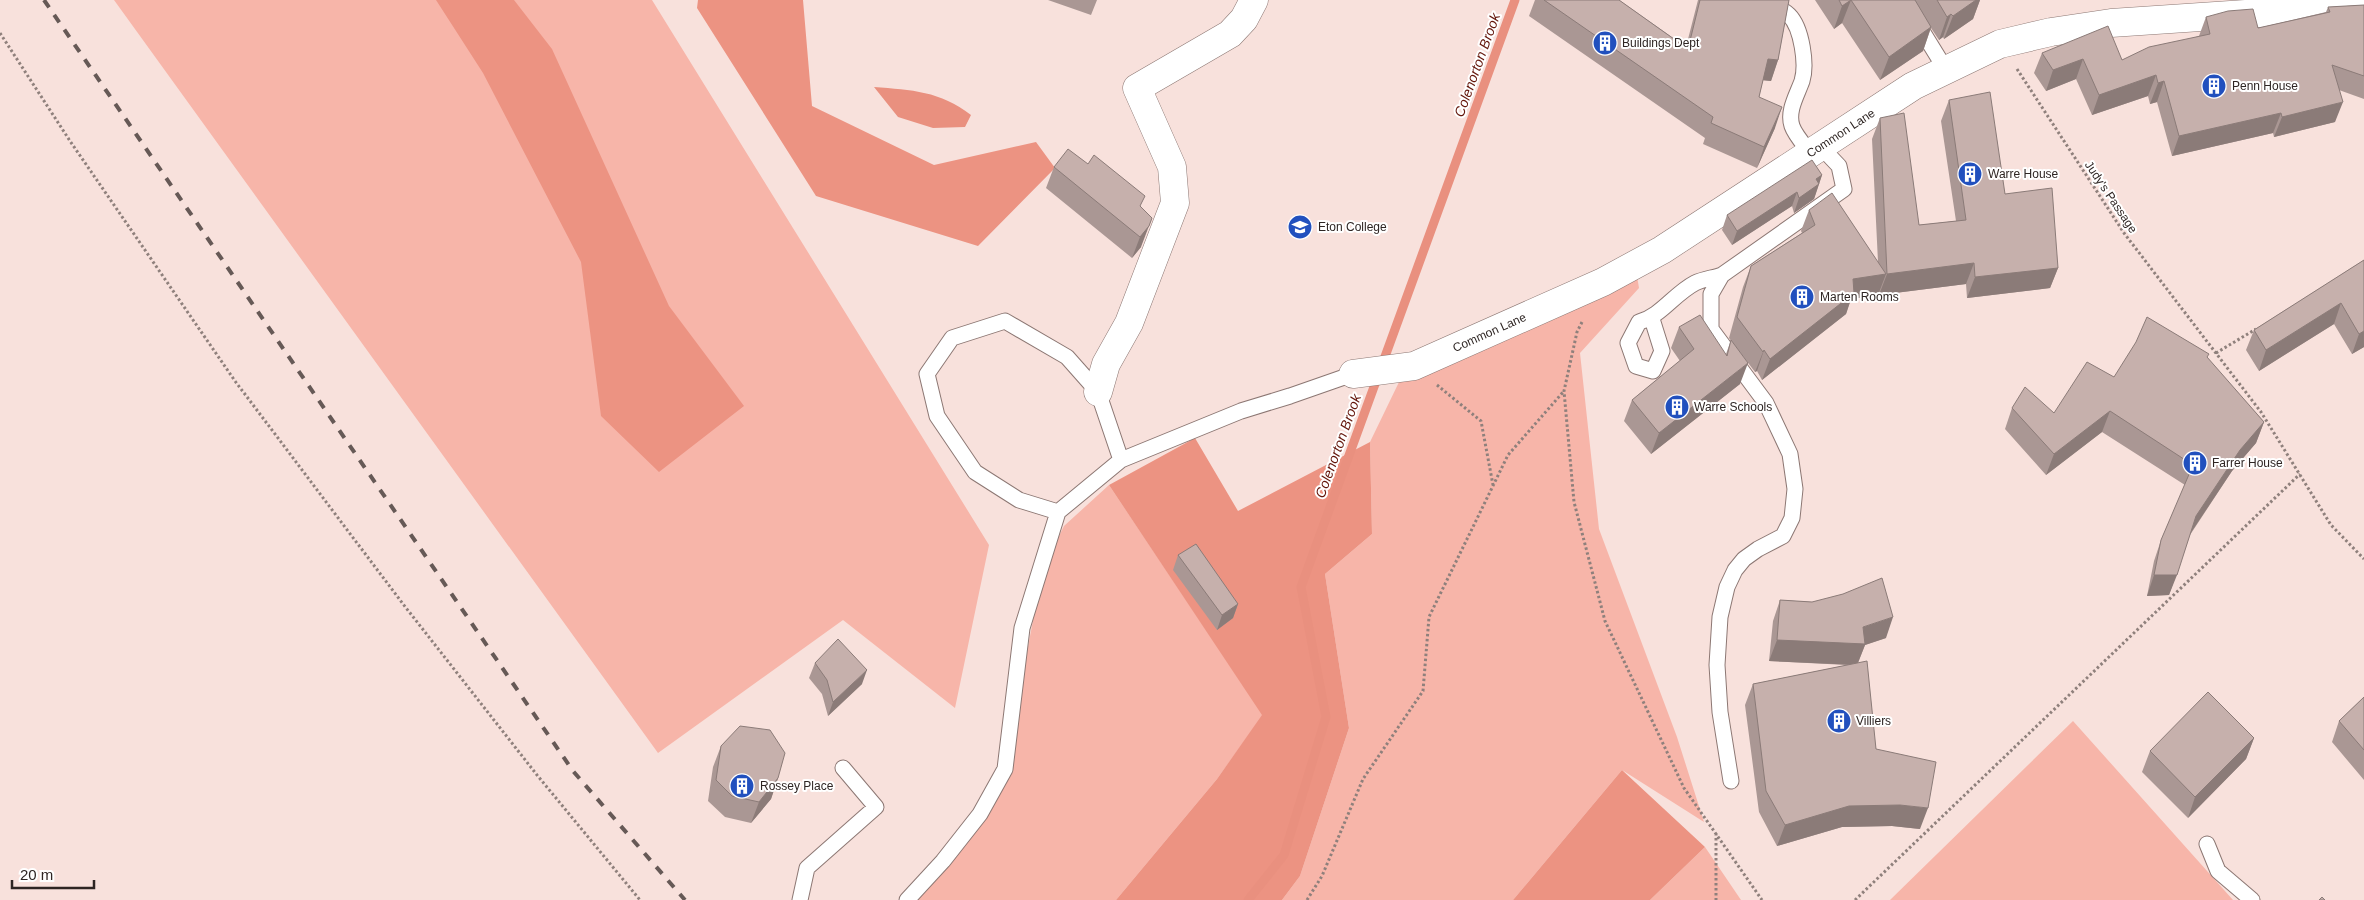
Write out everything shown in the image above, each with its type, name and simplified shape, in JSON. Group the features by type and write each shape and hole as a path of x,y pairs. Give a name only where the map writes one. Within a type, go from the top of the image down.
{"street":[{"path":"1098,392 1106,364 1129,324 1175,203 1172,166 1136,88 1230,34 1244,19 1254,0"},
{"name":"Common Lane","path":"1353,374 1414,366 1603,282 1662,250 1913,86 2000,44 2051,32 2111,23 2260,13 2364,11"}],"lane":[{"path":"1652,319 1670,301 1695,283 1722,275 1844,189 1839,166 1816,151 1792,127 1790,119 1803,78 1804,56 1800,39 1790,16 1779,9 1750,0"},
{"path":"1903,0 1946,70"},
{"path":"1722,275 1711,294 1711,329 1766,403 1790,454 1795,489 1792,518 1783,536 1758,549 1744,559 1735,570 1727,587 1720,617 1717,665 1720,712 1731,782"},
{"path":"1058,512 1019,500 975,472 937,416 927,374 952,338 1005,322 1067,356 1098,392 1121,460"},
{"path":"907,900 943,861 980,814 1005,769 1022,628 1058,512 1121,460 1242,411 1353,374"},
{"path":"800,900 807,868 876,806 843,768"},
{"path":"2207,844 2218,872 2252,900"}],"path":[{"path":"0,33 70,141 235,381 403,604 537,775 640,900"},
{"name":"Judy's Passage","path":"2000,44 2124,233 2261,412 2332,525 2364,559"},
{"path":"1603,282 1577,332 1564,391 1574,502 1604,622 1684,788 1762,900"},
{"path":"2216,353 2257,328"},
{"path":"1414,366 1481,421 1494,485"},
{"path":"1307,900 1322,876 1362,778 1423,691 1429,617 1508,455 1564,391"},
{"path":"1855,900 2300,474"},
{"path":"1716,833 1716,900"}],"shaded area":[{"path":"114,0 652,0 989,545 955,708 843,620 658,753"},
{"path":"436,0 514,0 552,49 669,306 744,406 659,472 601,416 581,262 483,73"},
{"path":"698,0 803,0 812,106 934,165 1036,142 1055,168 978,246 816,196 697,8"},
{"path":"874,87 913,91 937,96 971,115 965,127 933,128 898,117"},
{"path":"1637,276 1639,288 1580,353 1599,529 1677,737 1704,822 1622,770 1513,900 1282,900 1300,876 1349,728 1325,574 1372,534 1370,442 1400,380"},
{"path":"1195,438 1238,511 1370,442 1372,534 1325,574 1349,728 1300,876 1282,900 1116,900 1217,779 1262,715 1109,485"},
{"path":"1109,485 1263,715 1217,779 1116,900 908,900 1003,778 1043,568 1064,526"},
{"path":"2073,721 2233,900 1890,900"},
{"path":"1622,770 1705,847 1650,900 1513,900"},
{"path":"1705,847 1741,900 1650,900"}],"building":[{"path":"1544,0 1619,0 1688,49 1700,0 1789,0 1778,60 1768,59 1759,97 1782,107 1764,147 1711,123 1713,117"},
{"path":"1839,0 1851,0 1842,6"},
{"path":"1851,0 1915,0 1931,27 1889,57"},
{"path":"1937,0 1976,0 1953,16 1951,14 1947,17"},
{"path":"2364,5 2364,76 2332,65 2343,102 2282,117 2281,113 2179,136 2164,81 2158,83 2156,75 2099,95 2083,59 2053,70 2042,53 2108,26 2122,60 2149,47 2210,34 2206,17 2228,11 2253,9 2258,28 2330,12 2328,7"},
{"name":"Warre House","path":"1990,92 2005,194 2052,188 2058,268 1975,277 1974,263 1887,274 1880,118 1904,113 1919,225 1966,220 1949,100"},
{"path":"1068,149 1088,164 1094,155 1145,196 1140,206 1152,218 1149,226 1140,237 1054,167"},
{"path":"1812,160 1822,175 1816,179 1819,184 1799,198 1797,192 1737,231 1727,215"},
{"name":"Marten Rooms","path":"1832,193 1886,274 1853,279 1854,293 1770,359 1737,317 1751,266 1815,225 1809,210"},
{"path":"2364,260 2364,331 2359,334 2341,303 2266,350 2254,330"},
{"path":"1700,315 1727,356 1731,340 1748,363 1659,433 1632,400 1694,349 1679,327"},
{"name":"Farrer House","path":"2147,317 2209,354 2207,357 2264,422 2240,450 2196,516 2177,575 2154,575 2161,540 2193,465 2110,411 2054,454 2012,408 2025,387 2054,413 2087,362 2114,377 2136,342"},
{"path":"1196,544 1238,604 1222,615 1178,555"},
{"path":"1882,578 1893,617 1863,627 1865,644 1777,640 1780,600 1812,602 1843,594"},
{"path":"838,639 867,670 833,702 827,680 815,663"},
{"path":"1867,661 1876,749 1936,762 1928,808 1900,805 1849,806 1785,825 1766,791 1753,684"},
{"path":"2208,692 2254,738 2195,797 2150,751"},
{"path":"2364,697 2364,750 2339,721"},
{"name":"Rossey Place","path":"740,726 770,730 785,753 778,778 759,802 732,796 716,780 721,746"}],"waterway":[{"name":"Colenorton Brook","path":"1248,900 1284,855 1326,717 1301,587 1515,0"}],"railway":[{"path":"44,0 573,771 685,900"}],"place":[{"name":"Buildings Dept","path":"1605,43"},
{"name":"Penn House","path":"2214,86"},
{"name":"Warre House","path":"1970,174"},
{"name":"Eton College","path":"1300,227"},
{"name":"Marten Rooms","path":"1802,297"},
{"name":"Warre Schools","path":"1677,407"},
{"name":"Farrer House","path":"2195,463"},
{"name":"Villiers","path":"1839,721"},
{"name":"Rossey Place","path":"742,786"}]}
